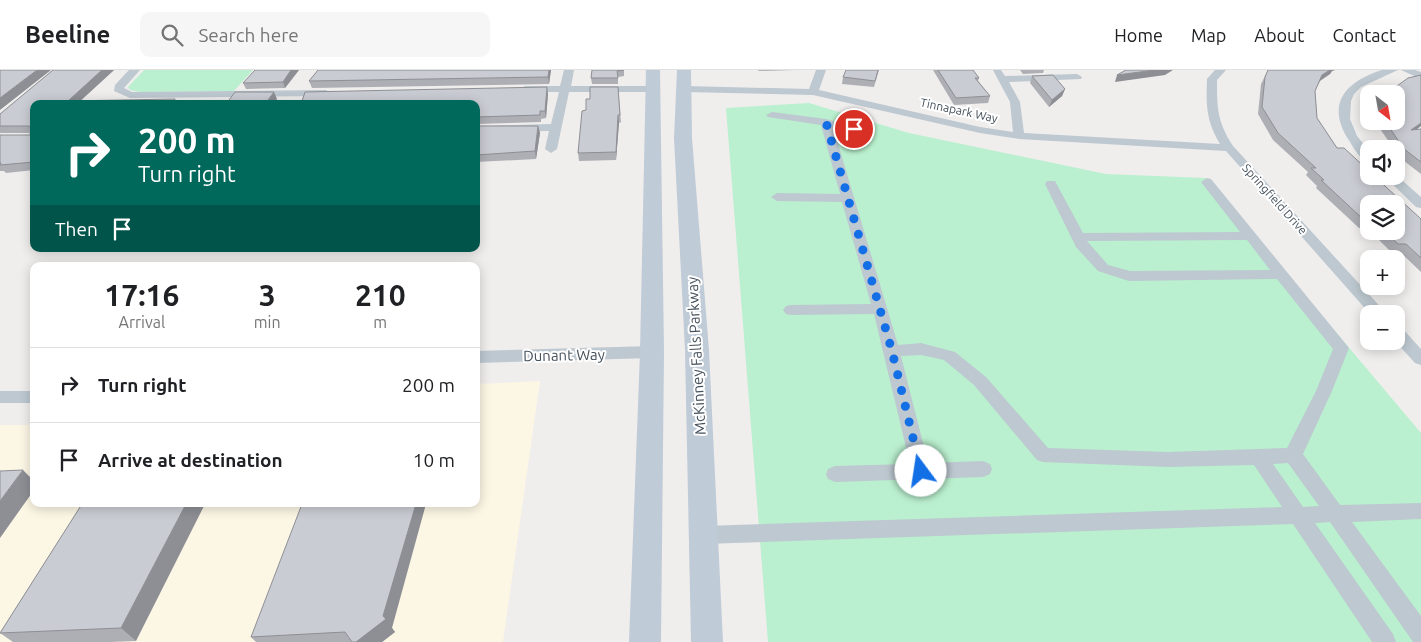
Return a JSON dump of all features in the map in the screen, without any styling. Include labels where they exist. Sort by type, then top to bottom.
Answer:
[{"type":"main road","points":[[645,642],[652,352],[653,70]]},
{"type":"main road","name":"McKinney Falls Parkway","points":[[684,70],[683,138],[697,350],[707,642]]},
{"type":"main road","points":[[652,89],[685,89]]},
{"type":"street","points":[[135,70],[119,86],[119,91],[124,94],[143,96],[340,92]]},
{"type":"street","points":[[551,148],[569,70]]},
{"type":"street","points":[[813,92],[821,70]]},
{"type":"street","name":"Springfield Drive","points":[[1221,70],[1212,79],[1211,109],[1220,133],[1229,148],[1371,305]]},
{"type":"street","points":[[1360,146],[1349,132],[1343,112],[1349,92],[1363,82],[1394,70]]},
{"type":"street","points":[[1406,70],[1421,76]]},
{"type":"street","points":[[999,74],[1077,77]]},
{"type":"street","points":[[999,74],[1015,102],[1019,136]]},
{"type":"street","points":[[296,100],[308,83]]},
{"type":"street","points":[[516,90],[652,89]]},
{"type":"street","name":"Tinnapark Way","points":[[685,89],[813,92],[980,130],[1019,136],[1229,148]]},
{"type":"street","points":[[216,100],[220,95]]},
{"type":"street","points":[[772,115],[826,122],[868,133]]},
{"type":"street","points":[[826,122],[892,351],[921,471]]},
{"type":"street","points":[[480,129],[556,127]]},
{"type":"street","points":[[1207,182],[1341,348],[1324,391],[1294,454]]},
{"type":"street","points":[[1050,184],[1083,247],[1103,268],[1129,276],[1282,274]]},
{"type":"street","points":[[1400,185],[1421,204]]},
{"type":"street","points":[[777,197],[848,198]]},
{"type":"street","points":[[1079,237],[1252,236]]},
{"type":"street","points":[[791,310],[880,309]]},
{"type":"street","points":[[1405,342],[1421,360]]},
{"type":"street","points":[[892,351],[921,349],[949,356],[980,382],[1043,455],[1259,458],[1294,454]]},
{"type":"street","name":"Dunant Way","points":[[480,357],[652,352]]},
{"type":"street","points":[[0,397],[30,397]]},
{"type":"street","points":[[1294,454],[1421,634]]},
{"type":"street","points":[[1259,458],[1385,642]]},
{"type":"street","points":[[835,474],[983,468]]},
{"type":"street","points":[[704,535],[1421,511]]},
{"type":"shaded area","points":[[540,381],[503,642],[0,642],[0,425],[30,425],[30,507],[480,507],[480,384]]},
{"type":"green space","points":[[144,70],[253,70],[234,91],[140,92],[130,90],[128,87]]},
{"type":"green space","points":[[809,103],[909,133],[1106,174],[1206,178],[1421,433],[1421,642],[768,642],[726,108]]},
{"type":"building","points":[[0,70],[37,70],[0,98]]},
{"type":"building","points":[[53,70],[102,70],[69,100],[30,100],[30,127],[0,126],[0,114]]},
{"type":"building","points":[[255,70],[291,70],[283,82],[243,83]]},
{"type":"building","points":[[318,70],[549,70],[548,77],[309,81]]},
{"type":"building","points":[[592,70],[624,70],[617,71],[618,78],[591,78]]},
{"type":"building","points":[[846,70],[878,70],[875,81],[843,77]]},
{"type":"building","points":[[938,70],[973,70],[979,78],[975,78],[990,96],[956,98]]},
{"type":"building","points":[[1126,70],[1155,70],[1117,75]]},
{"type":"building","points":[[1268,70],[1330,70],[1322,75],[1315,91],[1317,118],[1337,148],[1344,148],[1360,163],[1360,185],[1384,185],[1395,195],[1360,195],[1360,216],[1321,180],[1324,180],[1311,168],[1316,168],[1278,133],[1262,107],[1265,77]]},
{"type":"building","points":[[1053,75],[1065,89],[1052,100],[1032,76]]},
{"type":"building","points":[[1421,75],[1421,123],[1411,130],[1421,129],[1421,162],[1405,150],[1405,140],[1398,140],[1391,130],[1405,130],[1405,85],[1398,85],[1408,78]]},
{"type":"building","points":[[547,87],[545,111],[540,111],[540,115],[480,117],[480,100],[302,100],[305,92]]},
{"type":"building","points":[[590,87],[618,87],[620,115],[618,115],[616,152],[578,153],[582,111],[586,110],[586,99],[590,99]]},
{"type":"building","points":[[235,92],[274,92],[268,100],[229,100]]},
{"type":"building","points":[[175,99],[174,100],[122,100]]},
{"type":"building","points":[[480,126],[538,126],[535,151],[480,155]]},
{"type":"building","points":[[0,135],[30,135],[30,162],[0,165]]},
{"type":"building","points":[[1405,204],[1421,219],[1421,258],[1406,244],[1398,244],[1394,240],[1405,240]]},
{"type":"building","points":[[23,470],[0,501],[0,471]]},
{"type":"building","points":[[80,507],[184,507],[121,628],[0,633]]},
{"type":"building","points":[[301,507],[415,507],[383,616],[386,619],[356,642],[352,642],[345,632],[251,637]]},
{"type":"route","points":[[854,129],[826,122],[892,351],[921,471]]}]
